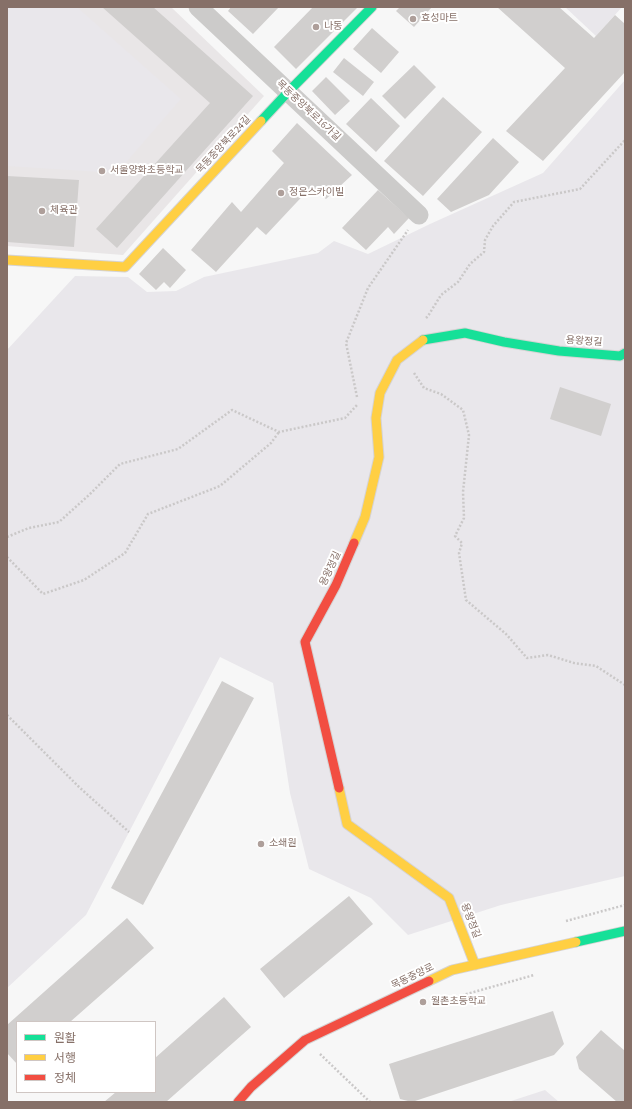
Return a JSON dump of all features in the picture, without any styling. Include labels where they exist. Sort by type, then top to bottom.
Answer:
[{"type":"street","name":"목동중앙북로16가길","points":[[198,7],[419,215]]},
{"type":"street","name":"목동중앙북로24길","points":[[7,260],[125,267],[288,92],[372,7]]},
{"type":"street","name":"용왕정길","points":[[475,965],[449,898],[347,824],[305,642],[336,585],[366,517],[379,457],[376,418],[380,394],[397,360],[423,340],[465,333],[504,342],[560,351],[620,356],[625,353]]},
{"type":"street","name":"목동중앙로","points":[[238,1102],[250,1087],[306,1040],[452,970],[625,931]]},
{"type":"path","points":[[425,319],[441,295],[458,282],[470,264],[484,252],[485,240],[493,226],[514,202],[580,189],[625,140]]},
{"type":"path","points":[[7,537],[29,528],[60,522],[120,464],[178,448],[232,410],[279,432],[344,418],[358,404],[346,343],[368,288],[419,215]]},
{"type":"path","points":[[397,360],[409,364],[424,388],[441,394],[463,410],[469,435],[462,492],[464,518],[455,536],[462,543],[459,553],[466,600],[506,634],[527,658],[548,655],[574,663],[596,666],[625,685]]},
{"type":"path","points":[[7,557],[43,594],[84,580],[125,553],[148,514],[220,486],[271,443],[279,432]]},
{"type":"path","points":[[7,715],[79,788],[129,832]]},
{"type":"path","points":[[429,1006],[536,974]]},
{"type":"path","points":[[306,1040],[370,1102]]},
{"type":"path","points":[[315,1059],[329,1052]]},
{"type":"shaded area","name":"서울양화초등학교","points":[[7,7],[171,7],[264,96],[123,255],[7,246]]},
{"type":"shaded area","points":[[7,7],[77,7],[181,99],[117,173],[7,166]]},
{"type":"shaded area","points":[[565,7],[622,7],[596,36]]},
{"type":"shaded area","points":[[625,80],[625,876],[501,905],[408,935],[371,898],[309,869],[290,793],[273,683],[220,657],[86,915],[7,988],[7,350],[75,276],[128,277],[147,292],[176,291],[204,277],[318,253],[334,241],[368,254],[543,173]]},
{"type":"shaded area","points":[[545,1090],[559,1102],[508,1102]]},
{"type":"building","points":[[102,7],[153,7],[253,96],[117,248],[96,229],[210,103]]},
{"type":"building","points":[[231,7],[279,7],[253,34],[228,11]]},
{"type":"building","name":"나동","points":[[313,7],[358,7],[296,69],[274,47]]},
{"type":"building","name":"효성마트","points":[[400,7],[432,7],[414,27],[396,11]]},
{"type":"building","points":[[497,7],[559,7],[594,38],[615,15],[625,24],[625,72],[543,161],[506,131],[565,68]]},
{"type":"building","points":[[372,28],[399,52],[381,73],[353,49]]},
{"type":"building","points":[[344,58],[374,82],[363,96],[333,72]]},
{"type":"building","points":[[414,65],[436,87],[405,119],[382,96]]},
{"type":"building","points":[[326,77],[350,101],[335,115],[312,91]]},
{"type":"building","points":[[443,97],[482,132],[423,196],[384,161]]},
{"type":"building","points":[[371,98],[400,126],[376,152],[346,124]]},
{"type":"building","name":"정은스카이빌","points":[[297,123],[352,175],[326,199],[311,187],[266,235],[257,227],[216,272],[191,250],[232,202],[241,212],[284,163],[272,151]]},
{"type":"building","points":[[493,138],[519,162],[489,195],[451,212],[437,199]]},
{"type":"building","name":"체육관","points":[[7,176],[79,180],[74,247],[7,242]]},
{"type":"building","points":[[378,190],[409,218],[394,234],[388,227],[366,250],[342,228]]},
{"type":"building","points":[[163,248],[186,270],[170,288],[164,282],[156,290],[139,274]]},
{"type":"building","points":[[560,387],[611,404],[601,436],[550,419]]},
{"type":"building","points":[[222,681],[254,698],[143,905],[111,888]]},
{"type":"building","points":[[349,896],[373,924],[284,998],[260,969]]},
{"type":"building","points":[[127,918],[154,948],[71,1021],[16,1021],[16,1063],[7,1053],[7,1025]]},
{"type":"building","points":[[224,997],[251,1027],[166,1102],[104,1102],[115,1093],[156,1093],[156,1057]]},
{"type":"building","points":[[553,1011],[564,1044],[554,1055],[412,1102],[400,1099],[389,1064]]},
{"type":"building","points":[[601,1030],[625,1051],[625,1102],[617,1102],[579,1069],[576,1057]]},
{"type":"traffic: fast","points":[[261,121],[372,7]]},
{"type":"traffic: fast","points":[[423,340],[465,333],[504,342],[559,351],[620,356],[625,353]]},
{"type":"traffic: fast","points":[[576,942],[625,931]]},
{"type":"traffic: slow","points":[[7,260],[125,267],[261,121]]},
{"type":"traffic: slow","points":[[354,543],[365,517],[379,457],[376,418],[380,393],[397,360],[423,340]]},
{"type":"traffic: slow","points":[[339,788],[347,824],[449,898],[475,965]]},
{"type":"traffic: slow","points":[[429,981],[452,970],[576,942]]},
{"type":"traffic: jam","points":[[339,788],[305,642],[336,585],[354,543]]},
{"type":"traffic: jam","points":[[238,1102],[251,1087],[305,1040],[429,981]]},
{"type":"place","name":"효성마트","points":[[413,19]]},
{"type":"place","name":"나동","points":[[316,27]]},
{"type":"place","name":"서울양화초등학교","points":[[102,171]]},
{"type":"place","name":"정은스카이빌","points":[[281,193]]},
{"type":"place","name":"체육관","points":[[42,211]]},
{"type":"place","name":"소쇄원","points":[[261,844]]},
{"type":"place","name":"월촌초등학교","points":[[423,1002]]}]
